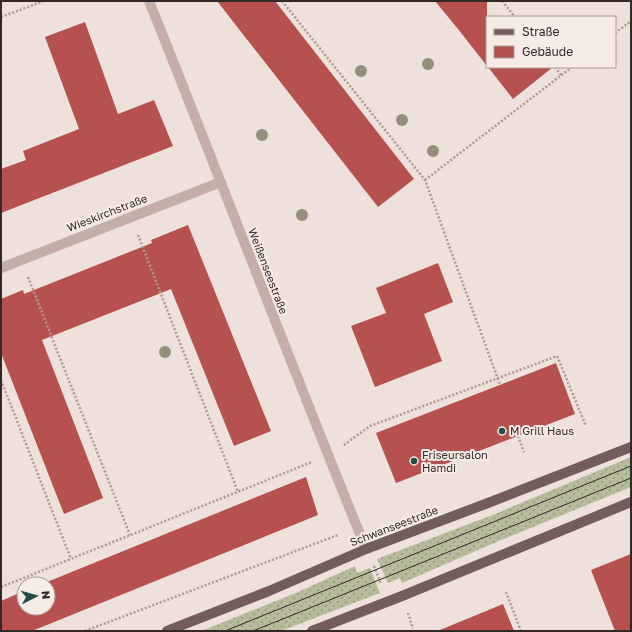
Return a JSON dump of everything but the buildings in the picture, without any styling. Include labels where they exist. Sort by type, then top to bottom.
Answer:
[{"type":"main road","name":"Schwanseestraße","points":[[167,631],[269,591],[366,549],[631,447]]},
{"type":"main road","points":[[312,631],[402,596],[631,502]]},
{"type":"street","name":"Weißenseestraße","points":[[149,1],[366,549]]},
{"type":"street","name":"Wieskirchstraße","points":[[1,268],[221,182]]},
{"type":"path","points":[[1,17],[44,1]]},
{"type":"path","points":[[282,1],[425,180],[500,385]]},
{"type":"path","points":[[502,1],[514,16]]},
{"type":"path","points":[[616,32],[631,21]]},
{"type":"path","points":[[556,68],[561,75]]},
{"type":"path","points":[[425,180],[571,68]]},
{"type":"path","points":[[131,217],[238,492]]},
{"type":"path","points":[[22,260],[130,535]]},
{"type":"path","points":[[1,587],[328,456],[370,426],[557,356],[586,426]]},
{"type":"path","points":[[1,380],[71,559]]},
{"type":"path","points":[[518,436],[524,452]]},
{"type":"path","name":"Schwanseestraße","points":[[85,631],[338,535]]},
{"type":"path","points":[[354,554],[360,569],[373,563],[383,587],[396,582],[413,629]]},
{"type":"path","points":[[506,592],[522,631]]},
{"type":"green space","points":[[631,457],[631,487],[501,540],[402,583],[400,578],[388,583],[377,559],[495,514]]},
{"type":"green space","points":[[355,566],[357,573],[370,568],[380,593],[281,631],[201,631],[296,593]]},
{"type":"tram line","points":[[225,631],[631,466]]},
{"type":"tram line","points":[[253,631],[631,478]]},
{"type":"place","name":"M Grill Haus","points":[[502,431]]},
{"type":"place","name":"Friseursalon Hamdi","points":[[414,461]]}]
